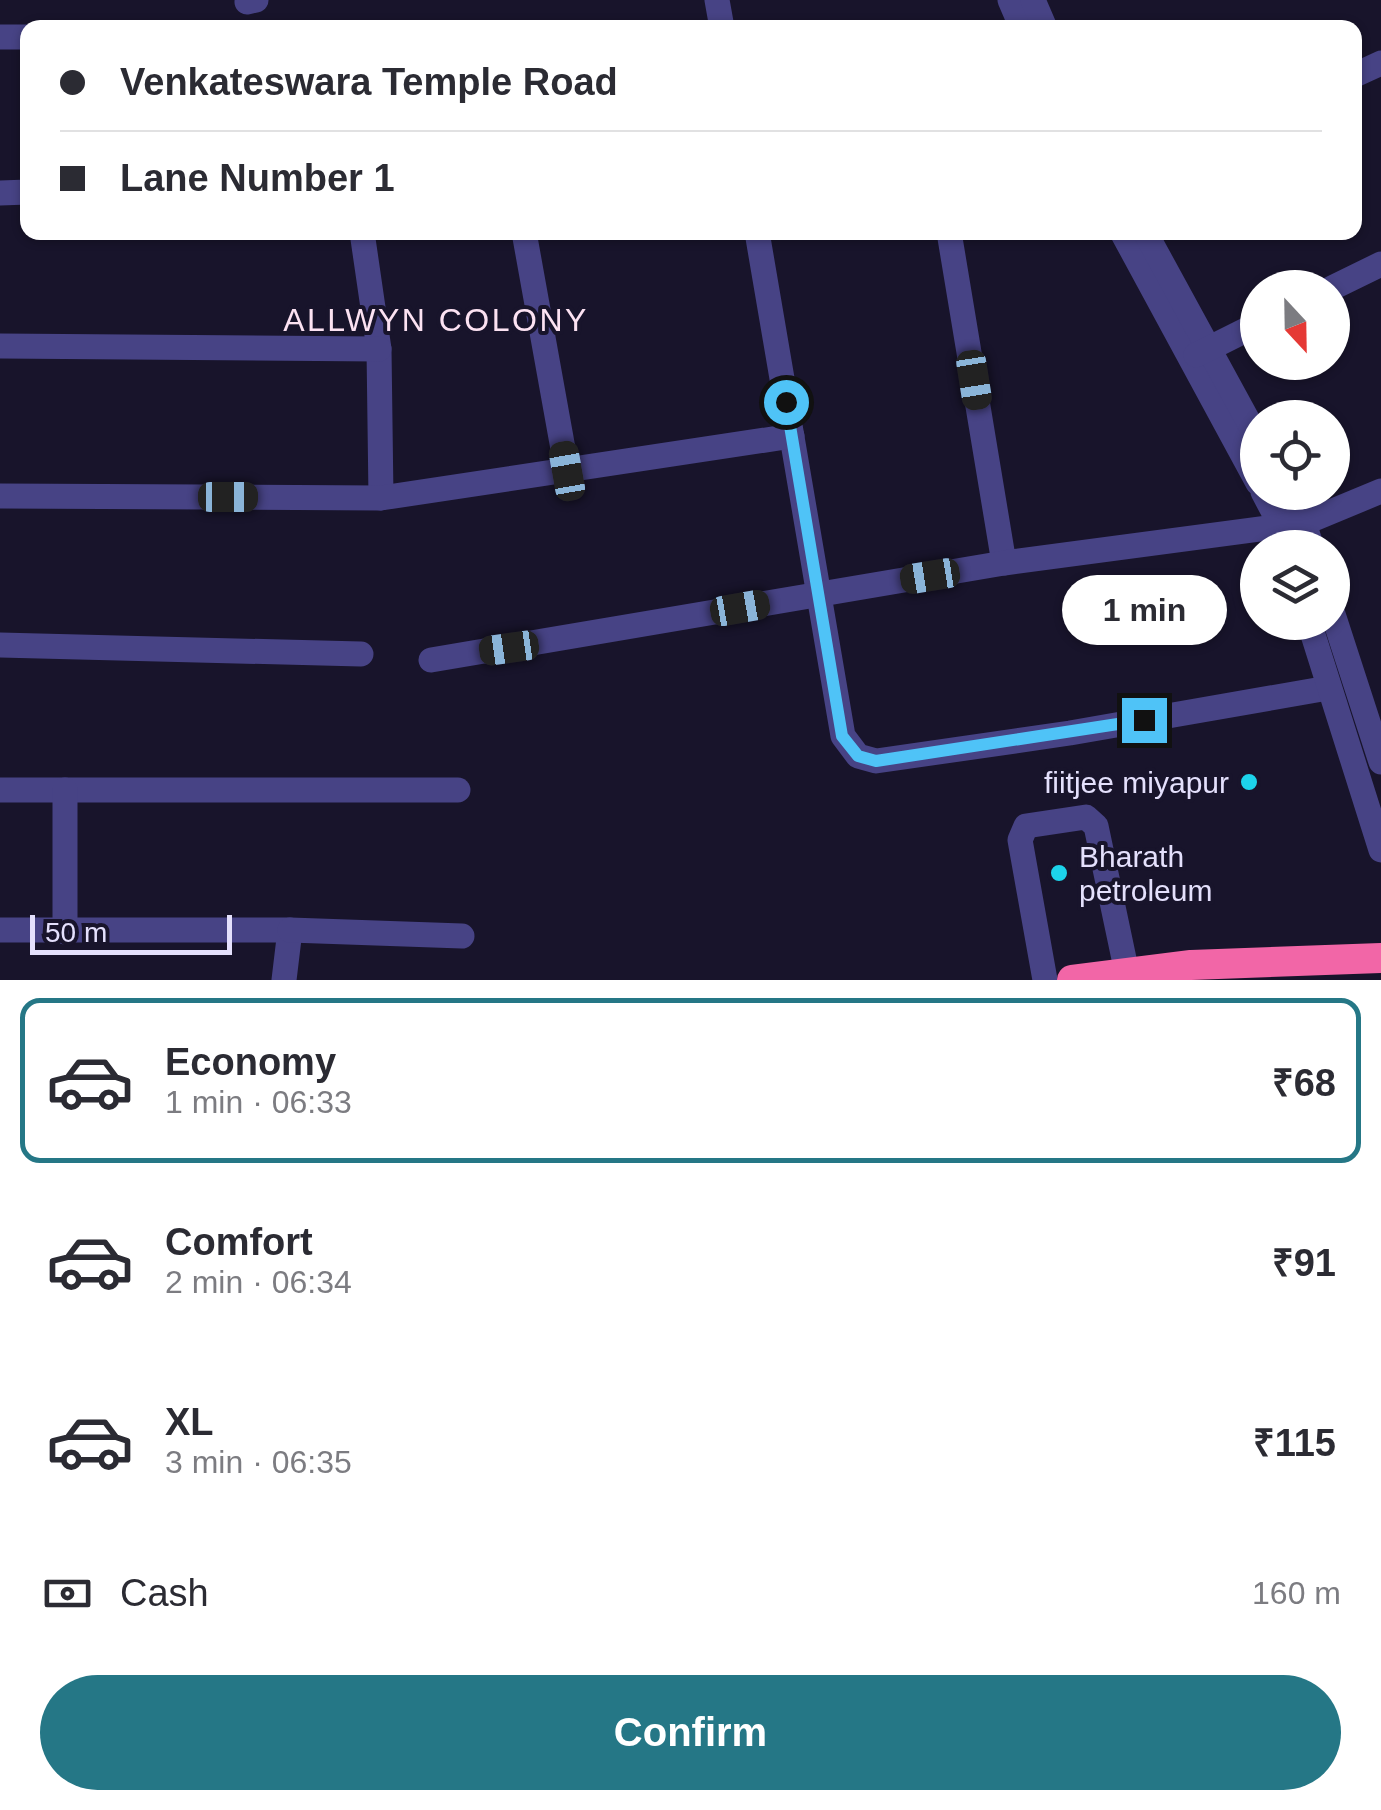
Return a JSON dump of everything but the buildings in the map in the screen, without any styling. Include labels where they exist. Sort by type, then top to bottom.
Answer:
[{"type":"highway","points":[[1072,980],[1252,961],[1381,958]]},
{"type":"street","points":[[363,240],[380,349],[380,498]]},
{"type":"street","points":[[525,240],[567,471]]},
{"type":"street","points":[[758,240],[842,736],[858,756],[876,761],[1328,688]]},
{"type":"street","points":[[949,240],[1004,563]]},
{"type":"street","points":[[1127,240],[1240,411]]},
{"type":"street","points":[[1150,240],[1240,442]]},
{"type":"street","points":[[1350,279],[1381,264]]},
{"type":"street","points":[[1200,352],[1240,333]]},
{"type":"street","points":[[0,346],[380,349]]},
{"type":"street","points":[[0,496],[380,498],[792,436]]},
{"type":"street","points":[[1307,530],[1381,490]]},
{"type":"street","points":[[431,660],[1004,563],[1240,541]]},
{"type":"street","points":[[1314,640],[1381,850]]},
{"type":"street","points":[[1342,640],[1381,762]]},
{"type":"street","points":[[0,645],[360,654]]},
{"type":"street","points":[[0,790],[458,790]]},
{"type":"street","points":[[65,932],[66,790]]},
{"type":"street","points":[[1045,980],[1020,840],[1022,832],[1026,826],[1086,817],[1096,826],[1127,973]]},
{"type":"street","points":[[0,930],[290,930],[462,936]]},
{"type":"street","points":[[284,980],[290,930]]},
{"type":"place","name":"fiitjee miyapur","points":[[1249,782]]},
{"type":"place","name":"Bharath petroleum","points":[[1059,873]]},
{"type":"district","name":"ALLWYN COLONY","points":[[436,320]]},
{"type":"route","points":[[786,402],[842,736],[858,756],[876,761],[1144,720]]}]
